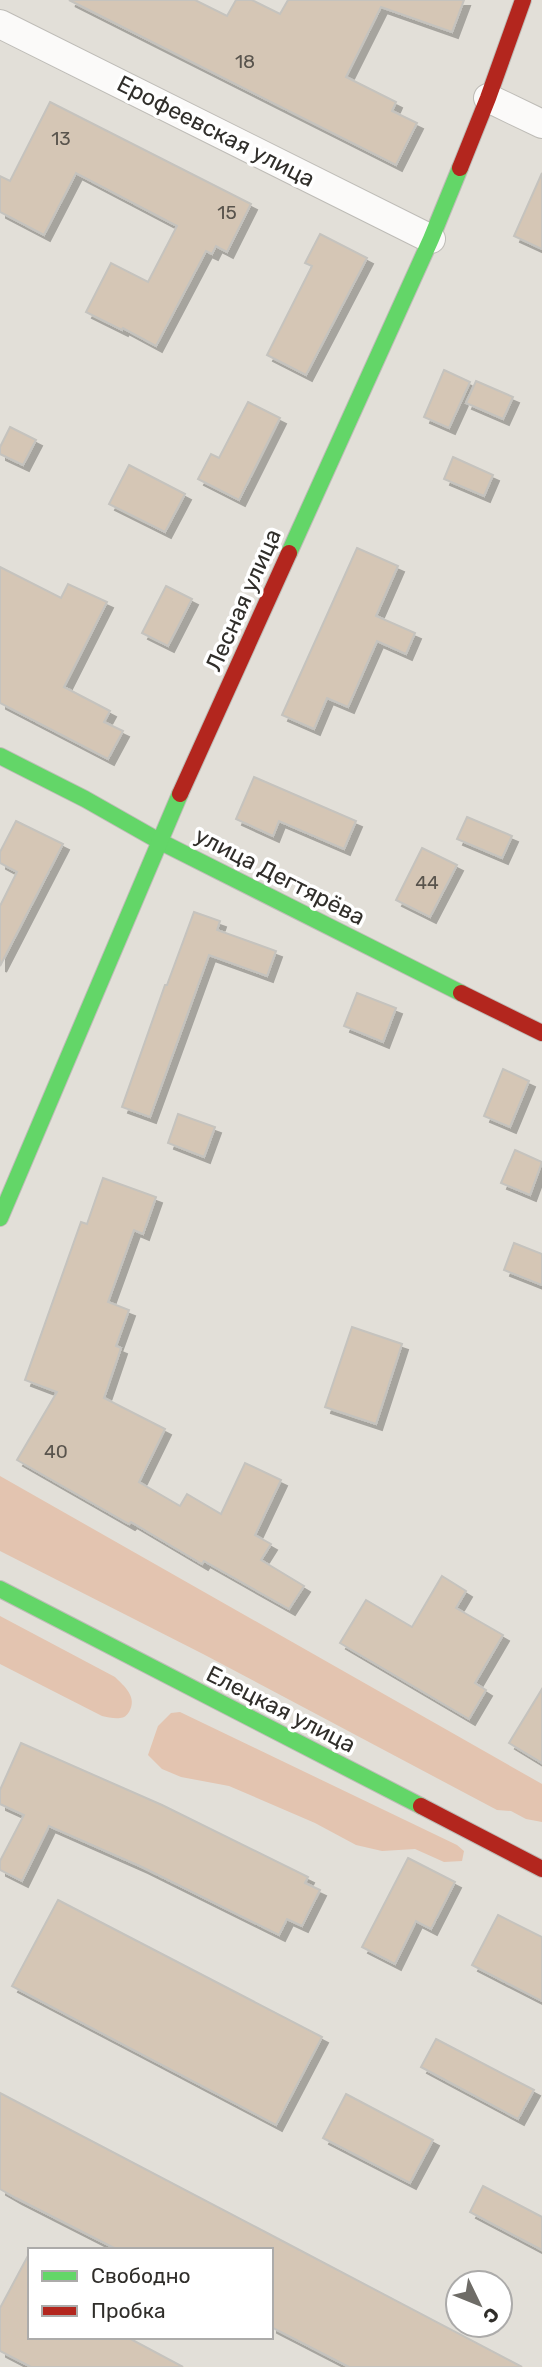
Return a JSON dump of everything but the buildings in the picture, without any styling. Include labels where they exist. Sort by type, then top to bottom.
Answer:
[{"type":"street","name":"Лесная улица","points":[[0,1218],[159,841],[431,239],[488,98],[523,0]]},
{"type":"street","name":"Ерофеевская улица","points":[[0,23],[431,239]]},
{"type":"street","points":[[488,98],[542,124]]},
{"type":"street","name":"улица Дегтярёва","points":[[0,756],[85,799],[159,841],[542,1032]]},
{"type":"street","name":"Елецкая улица","points":[[0,1589],[542,1869]]},
{"type":"shaded area","points":[[0,1476],[542,1784],[542,1822],[526,1819],[511,1811],[497,1810],[203,1654],[0,1551]]},
{"type":"shaded area","points":[[0,1616],[115,1677],[131,1697],[128,1713],[121,1718],[102,1716],[0,1664]]},
{"type":"shaded area","points":[[180,1712],[457,1845],[464,1851],[462,1861],[444,1862],[415,1849],[382,1851],[356,1845],[315,1823],[229,1786],[181,1777],[162,1769],[148,1755],[158,1726],[171,1713]]},
{"type":"traffic: fast","points":[[289,553],[431,239],[460,168]]},
{"type":"traffic: fast","points":[[0,756],[85,799],[159,841],[461,993]]},
{"type":"traffic: fast","points":[[0,1218],[180,794]]},
{"type":"traffic: fast","points":[[0,1589],[421,1806]]},
{"type":"traffic: jam","points":[[460,168],[523,0]]},
{"type":"traffic: jam","points":[[180,794],[289,553]]},
{"type":"traffic: jam","points":[[461,993],[542,1033]]},
{"type":"traffic: jam","points":[[421,1806],[542,1869]]}]
